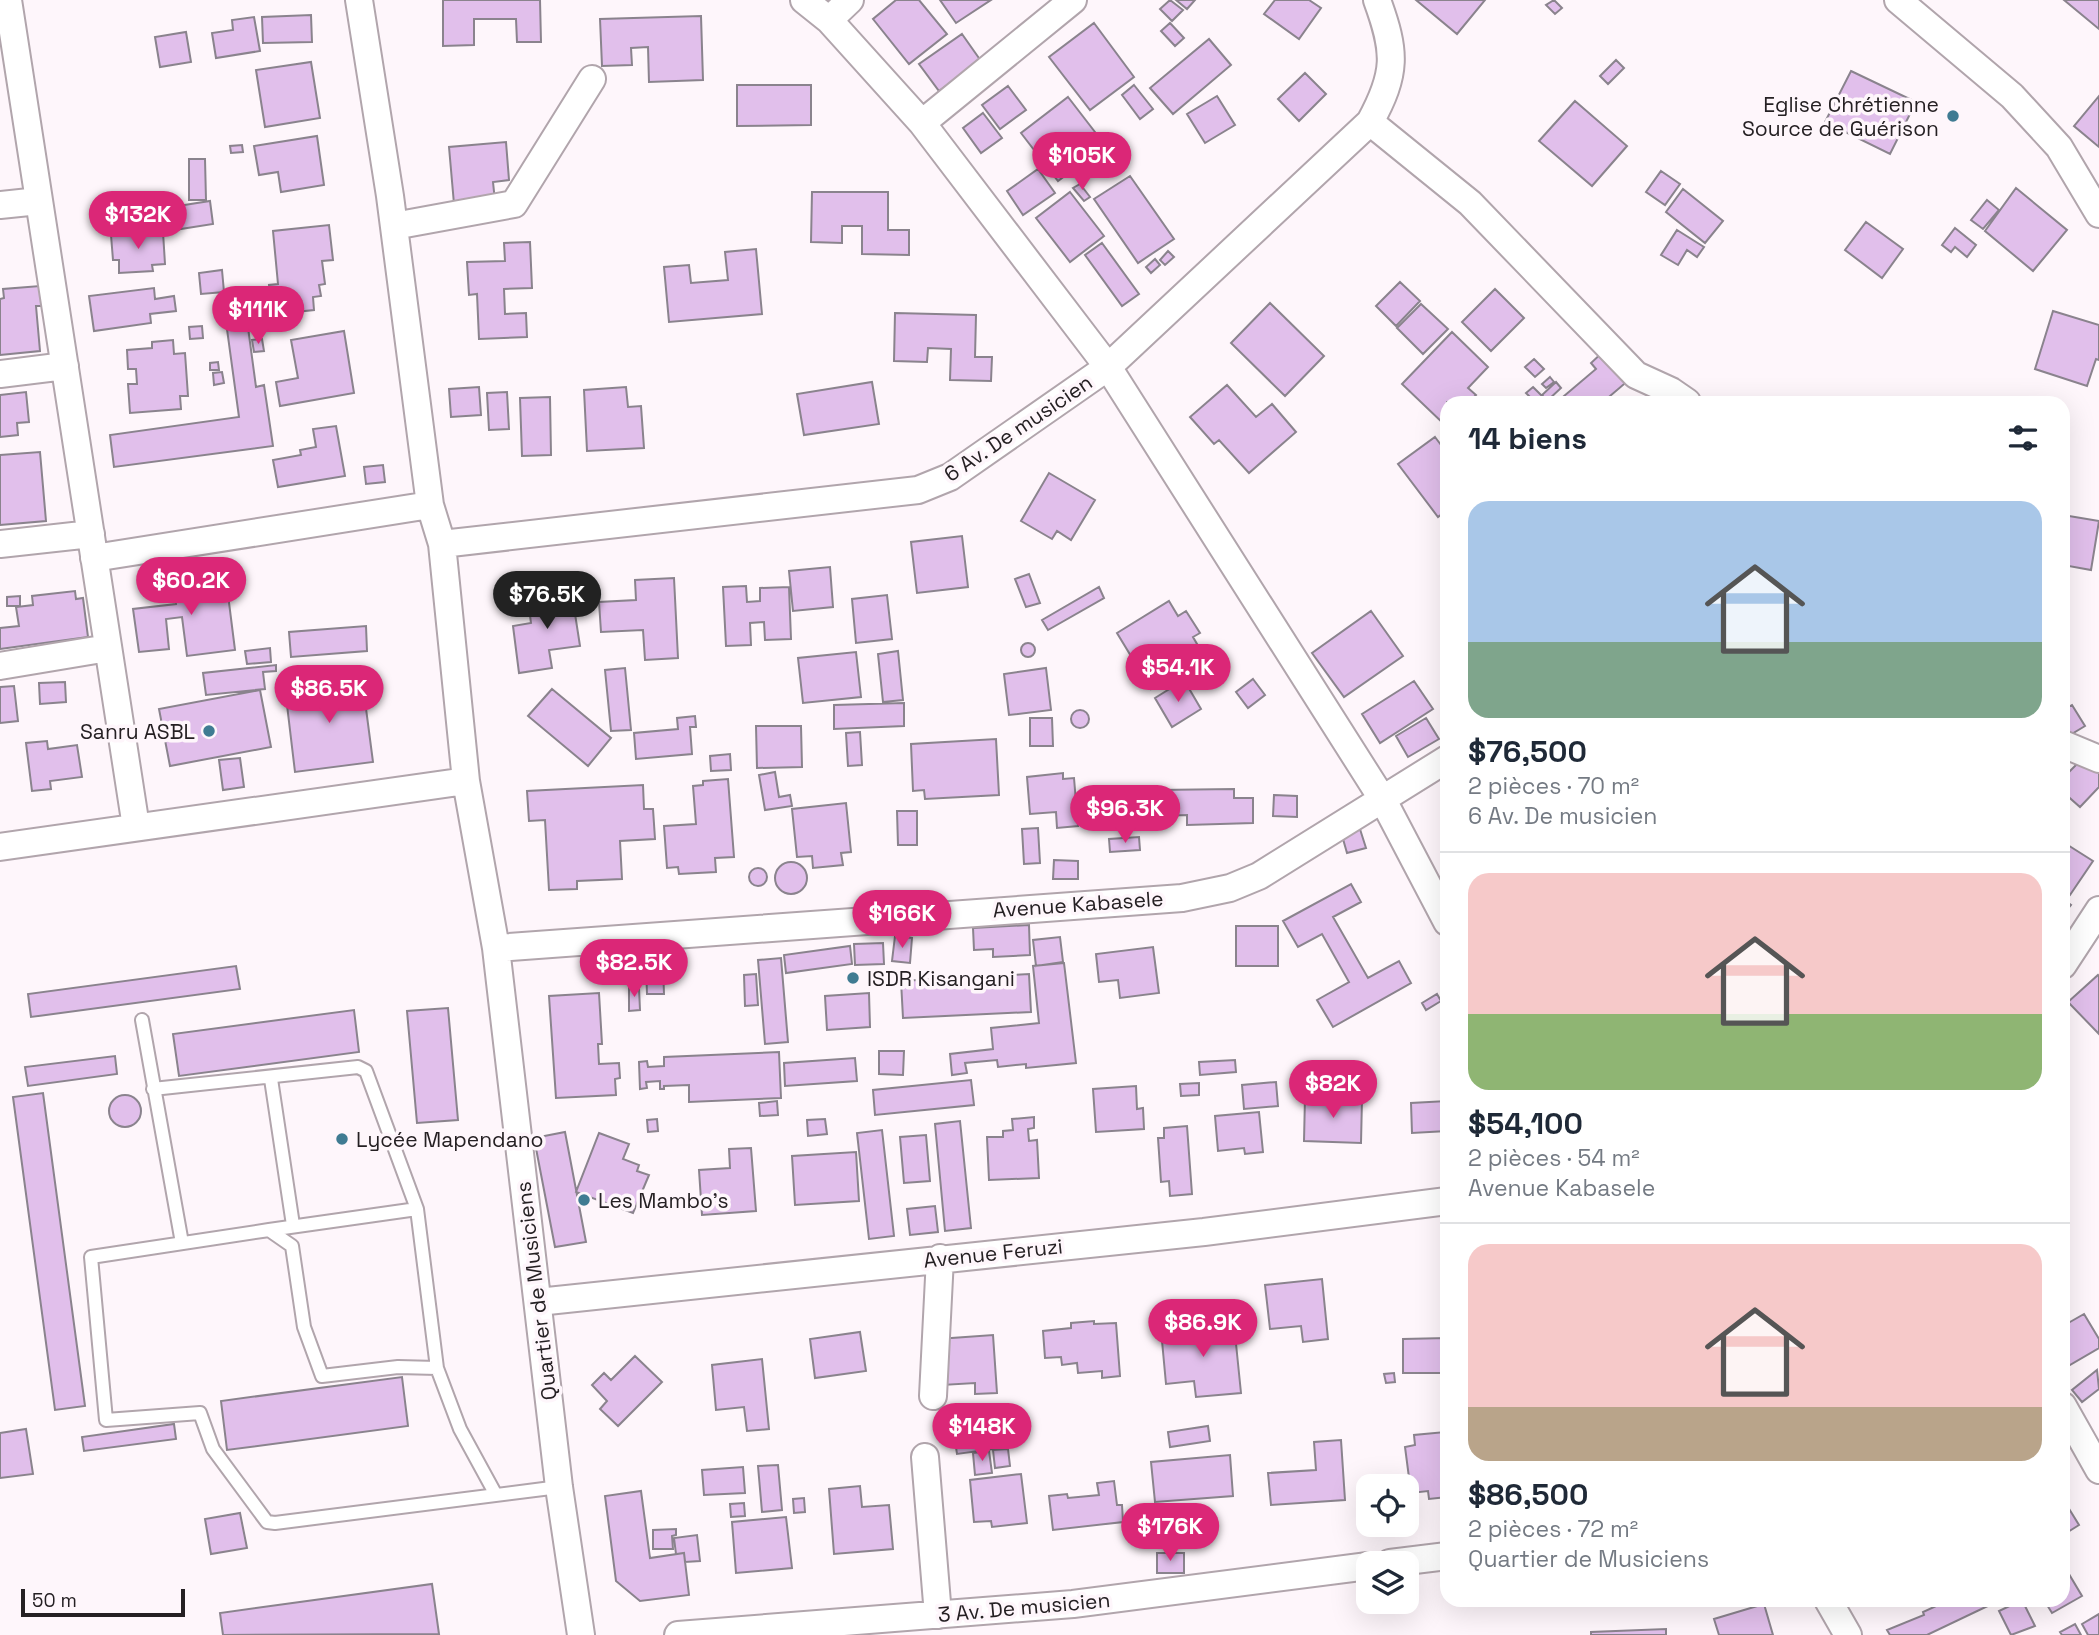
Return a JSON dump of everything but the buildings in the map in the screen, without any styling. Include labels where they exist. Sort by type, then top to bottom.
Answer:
[{"type":"street","points":[[8,0],[136,827]]},
{"type":"street","name":"Quartier de Musiciens","points":[[359,0],[394,226],[430,505],[442,544],[466,781],[496,948],[559,1487],[581,1635]]},
{"type":"street","points":[[804,0],[829,20],[922,123],[1108,367],[1384,800],[1440,908]]},
{"type":"street","points":[[829,20],[850,0]]},
{"type":"street","points":[[922,123],[1073,0]]},
{"type":"street","name":"6 Av. De musicien","points":[[442,544],[918,490],[950,478],[1108,367],[1370,122],[1387,91],[1391,70],[1390,47],[1377,0]]},
{"type":"street","points":[[1898,0],[2012,96],[2059,148],[2099,214]]},
{"type":"street","points":[[394,226],[514,204],[592,79]]},
{"type":"street","points":[[1370,122],[1469,203],[1636,375],[1678,396]]},
{"type":"street","points":[[0,205],[39,201]]},
{"type":"street","points":[[0,374],[65,366]]},
{"type":"street","points":[[0,544],[92,546],[430,505]]},
{"type":"street","points":[[0,666],[108,648]]},
{"type":"street","points":[[2070,747],[2099,759]]},
{"type":"street","name":"Avenue Kabasele","points":[[496,948],[1182,898],[1230,888],[1259,876],[1440,764]]},
{"type":"street","points":[[0,847],[466,781]]},
{"type":"street","points":[[2070,954],[2099,910]]},
{"type":"street","name":"Avenue Feruzi","points":[[538,1302],[1204,1232],[1440,1202]]},
{"type":"street","points":[[933,1396],[940,1258]]},
{"type":"street","points":[[2070,1418],[2099,1470]]},
{"type":"street","points":[[925,1457],[938,1615]]},
{"type":"street","points":[[1419,1560],[1440,1557]]},
{"type":"street","name":"3 Av. De musicien","points":[[678,1635],[1073,1604],[1356,1568]]},
{"type":"street","points":[[1832,1607],[1848,1635]]},
{"type":"lane","points":[[142,1020],[183,1243]]},
{"type":"lane","points":[[153,1089],[271,1079],[358,1067],[366,1071],[417,1209],[437,1368],[460,1429],[496,1495]]},
{"type":"lane","points":[[271,1079],[293,1225]]},
{"type":"lane","points":[[417,1209],[293,1225],[90,1257],[106,1420],[200,1413],[213,1449],[262,1518],[275,1523],[559,1487]]},
{"type":"lane","points":[[269,1230],[292,1246],[304,1327],[322,1376],[398,1367],[437,1368]]},
{"type":"place","name":"Eglise Chrétienne Source de Guérison","points":[[1953,116]]},
{"type":"place","name":"Sanru ASBL","points":[[209,731]]},
{"type":"place","name":"ISDR Kisangani","points":[[853,978]]},
{"type":"place","name":"Lycée Mapendano","points":[[342,1139]]},
{"type":"place","name":"Les Mambo's","points":[[584,1200]]}]
